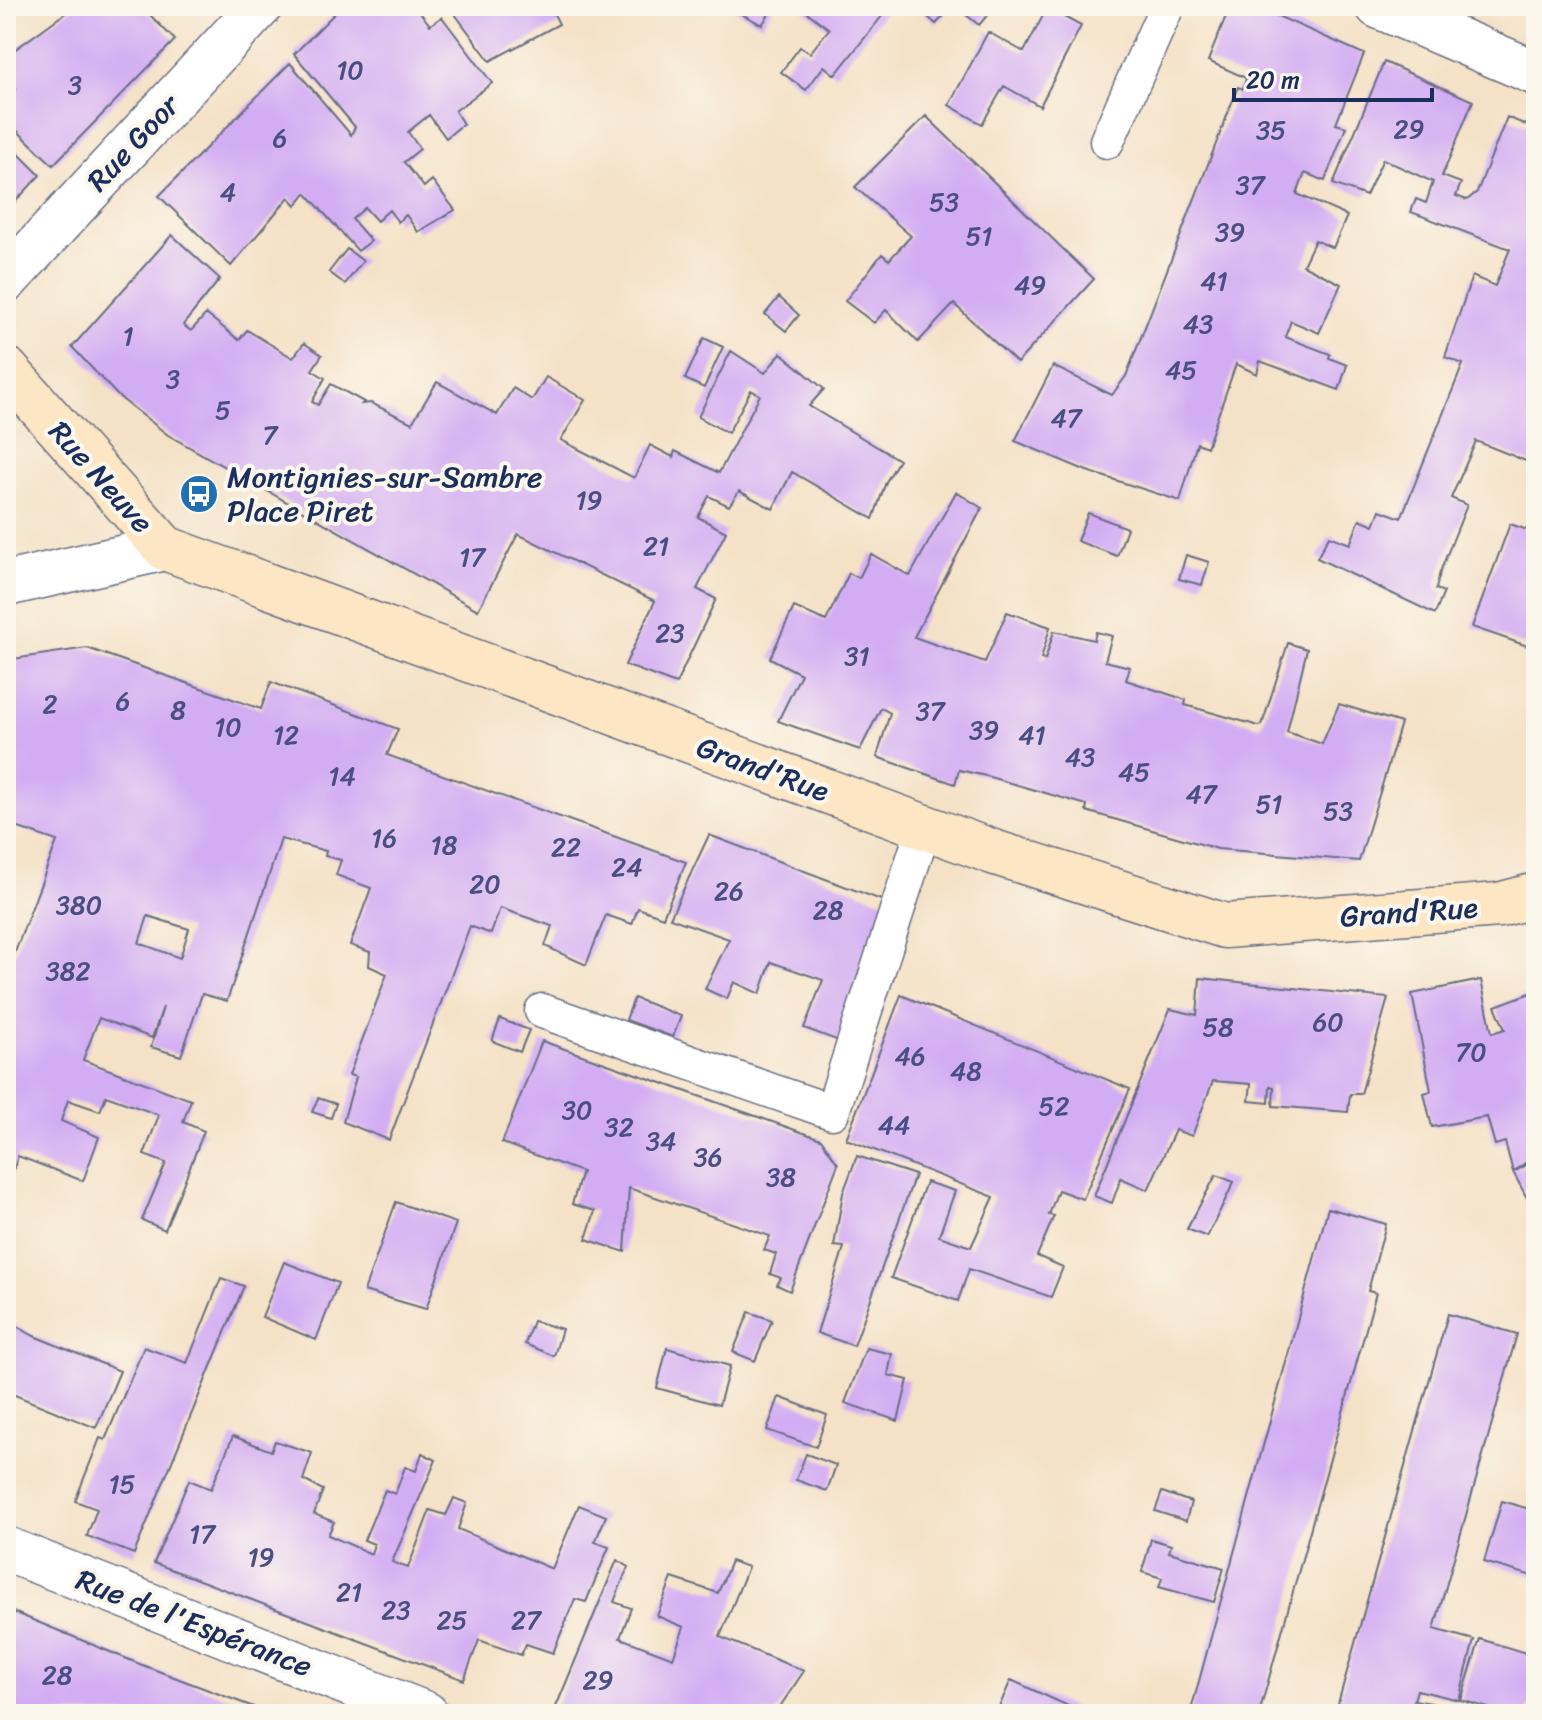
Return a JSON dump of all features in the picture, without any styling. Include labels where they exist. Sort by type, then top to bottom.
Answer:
[{"type":"street","name":"Rue Goor","points":[[6,280],[260,6]]},
{"type":"street","points":[[1378,6],[1536,73]]},
{"type":"street","name":"Rue Neuve","points":[[7,376],[165,548]]},
{"type":"street","points":[[6,584],[165,548]]},
{"type":"street","name":"Grand'Rue","points":[[165,548],[924,827],[1225,926],[1499,905],[1536,895]]},
{"type":"street","name":"Rue de l'Espérance","points":[[6,1549],[426,1714]]},
{"type":"lane","points":[[1107,141],[1167,6]]},
{"type":"lane","points":[[542,1011],[832,1112],[924,827]]},
{"type":"building","points":[[75,6],[141,6],[175,40],[53,165],[6,120],[6,100],[16,88],[6,75],[6,56]]},
{"type":"building","points":[[342,6],[415,6],[430,25],[442,17],[492,83],[455,111],[463,124],[446,138],[429,115],[408,132],[420,149],[404,162],[424,187],[432,180],[455,210],[418,232],[406,215],[398,222],[389,210],[377,221],[365,208],[352,219],[371,241],[358,251],[306,193],[296,205],[289,197],[231,266],[159,196],[290,63],[351,135],[355,127],[294,54]]},
{"type":"building","points":[[449,6],[550,6],[559,24],[490,61]]},
{"type":"building","points":[[727,6],[774,6],[762,25]]},
{"type":"building","points":[[805,6],[890,6],[835,75],[824,66],[806,90],[781,72],[800,47],[810,53],[829,29],[803,9]]},
{"type":"building","points":[[922,6],[953,6],[936,24],[921,11]]},
{"type":"building","points":[[955,6],[995,6],[979,25]]},
{"type":"building","points":[[1230,6],[1255,6],[1364,54],[1336,124],[1346,127],[1325,181],[1305,173],[1297,194],[1347,216],[1333,248],[1315,240],[1303,265],[1341,284],[1319,333],[1291,321],[1285,337],[1330,354],[1329,358],[1347,365],[1339,390],[1260,361],[1257,374],[1236,364],[1207,447],[1197,443],[1180,501],[1087,471],[1015,441],[1053,366],[1112,395],[1126,376],[1238,87],[1243,89],[1246,78],[1208,61]]},
{"type":"building","points":[[1515,6],[1536,6],[1536,16],[1525,11]]},
{"type":"building","points":[[1047,8],[1081,26],[1040,106],[1004,86],[982,124],[949,105],[988,32],[1024,52]]},
{"type":"building","points":[[1384,62],[1473,101],[1442,176],[1461,183],[1456,196],[1467,200],[1477,192],[1507,117],[1536,129],[1536,465],[1476,441],[1451,498],[1467,505],[1440,572],[1436,589],[1444,592],[1435,614],[1317,558],[1329,536],[1350,544],[1360,519],[1374,525],[1380,510],[1401,518],[1463,364],[1445,357],[1472,276],[1495,286],[1510,249],[1411,212],[1416,199],[1426,203],[1433,182],[1383,159],[1366,196],[1333,184]]},
{"type":"building","points":[[926,116],[1094,279],[1017,363],[954,304],[918,342],[886,310],[874,323],[845,301],[882,254],[889,260],[911,236],[855,187]]},
{"type":"building","points":[[6,141],[40,175],[6,212]]},
{"type":"building","points":[[172,235],[220,279],[183,325],[191,331],[206,314],[239,340],[247,330],[293,358],[304,343],[322,355],[312,370],[325,378],[312,402],[318,405],[331,384],[364,402],[362,404],[371,403],[412,423],[437,382],[497,415],[513,388],[532,400],[546,377],[585,400],[561,440],[634,478],[650,445],[673,457],[675,451],[719,473],[760,395],[751,390],[728,433],[698,417],[731,351],[765,373],[781,353],[824,389],[809,406],[899,460],[886,482],[873,519],[792,472],[773,509],[739,491],[729,506],[709,496],[698,517],[726,532],[697,589],[716,599],[676,684],[625,665],[655,601],[518,534],[478,610],[168,435],[118,396],[72,347]]},
{"type":"building","points":[[347,249],[363,261],[345,284],[329,272]]},
{"type":"building","points":[[779,297],[799,315],[786,331],[765,314]]},
{"type":"building","points":[[704,338],[723,347],[704,388],[685,379]]},
{"type":"building","points":[[956,492],[982,508],[914,637],[985,662],[1007,612],[1050,627],[1041,659],[1045,660],[1054,631],[1094,640],[1096,632],[1112,636],[1105,661],[1130,667],[1126,680],[1186,700],[1185,705],[1259,726],[1262,725],[1288,643],[1307,649],[1287,732],[1322,744],[1339,704],[1401,723],[1359,861],[1218,849],[1086,811],[1087,805],[986,776],[959,770],[955,784],[877,757],[890,713],[881,708],[860,750],[778,721],[801,674],[770,658],[794,607],[826,621],[849,573],[859,578],[871,554],[910,576]]},
{"type":"building","points":[[1088,513],[1127,528],[1117,556],[1077,541]]},
{"type":"building","points":[[1510,524],[1536,533],[1536,649],[1472,627]]},
{"type":"building","points":[[1186,555],[1209,562],[1202,585],[1179,579]]},
{"type":"building","points":[[87,648],[261,709],[271,682],[398,729],[387,755],[686,862],[663,917],[638,908],[632,924],[606,915],[586,965],[545,946],[552,926],[500,908],[491,934],[470,926],[389,1140],[343,1122],[356,1077],[349,1075],[387,974],[369,966],[370,952],[350,945],[371,888],[336,875],[341,860],[325,856],[326,851],[281,839],[227,1001],[202,994],[181,1056],[151,1047],[163,1007],[152,1038],[99,1018],[83,1060],[191,1100],[183,1122],[204,1131],[165,1230],[142,1220],[166,1163],[144,1155],[159,1115],[106,1096],[100,1111],[68,1100],[61,1121],[99,1137],[83,1181],[18,1156],[13,1171],[6,1168],[6,976],[57,841],[7,824],[6,660]],"holes":[[[148,916],[189,929],[180,958],[139,943]]]},
{"type":"building","points":[[709,835],[892,904],[839,1041],[804,1028],[823,980],[771,962],[760,994],[734,982],[727,999],[705,989],[729,939],[670,918]]},
{"type":"building","points":[[1200,978],[1388,998],[1361,1094],[1350,1094],[1348,1112],[1273,1106],[1274,1087],[1270,1086],[1269,1103],[1249,1101],[1251,1084],[1213,1081],[1192,1136],[1175,1130],[1148,1190],[1121,1178],[1112,1203],[1094,1196],[1170,1009],[1197,1015]]},
{"type":"building","points":[[1481,980],[1492,1033],[1505,1029],[1495,1006],[1536,991],[1536,1155],[1513,1172],[1505,1142],[1495,1145],[1487,1117],[1432,1127],[1424,1093],[1431,1091],[1412,994]]},
{"type":"building","points":[[901,995],[1130,1089],[1083,1199],[1058,1190],[1049,1215],[1054,1216],[1037,1256],[1063,1267],[1051,1297],[969,1269],[958,1301],[891,1278],[926,1182],[955,1191],[939,1236],[971,1247],[994,1197],[846,1139]]},
{"type":"building","points":[[634,998],[681,1016],[673,1037],[626,1020]]},
{"type":"building","points":[[500,1019],[529,1030],[520,1052],[492,1041]]},
{"type":"building","points":[[542,1041],[821,1139],[838,1164],[790,1291],[777,1285],[781,1278],[770,1274],[776,1254],[764,1250],[770,1236],[629,1188],[625,1252],[586,1239],[595,1211],[572,1204],[582,1172],[502,1143]]},
{"type":"building","points":[[318,1098],[336,1104],[331,1118],[312,1112]]},
{"type":"building","points":[[857,1156],[915,1175],[854,1346],[817,1333],[844,1247],[834,1246],[843,1193]]},
{"type":"building","points":[[1536,1160],[1536,1215],[1513,1172]]},
{"type":"building","points":[[1216,1175],[1234,1182],[1207,1237],[1187,1229]]},
{"type":"building","points":[[396,1202],[456,1223],[426,1309],[364,1291]]},
{"type":"building","points":[[1328,1208],[1386,1224],[1368,1291],[1376,1293],[1259,1714],[1190,1714]]},
{"type":"building","points":[[284,1262],[338,1283],[316,1340],[262,1317]]},
{"type":"building","points":[[221,1278],[244,1286],[134,1554],[87,1536],[97,1509],[75,1501],[100,1438],[105,1440],[144,1347],[187,1363]]},
{"type":"building","points":[[749,1312],[772,1320],[755,1361],[733,1352]]},
{"type":"building","points":[[1448,1314],[1517,1334],[1434,1629],[1474,1640],[1459,1700],[1417,1690],[1414,1700],[1432,1703],[1429,1714],[1335,1714]]},
{"type":"building","points":[[6,1320],[34,1336],[120,1371],[96,1428],[10,1393],[6,1404]]},
{"type":"building","points":[[533,1321],[562,1329],[554,1356],[525,1344]]},
{"type":"building","points":[[667,1348],[730,1366],[719,1405],[657,1388]]},
{"type":"building","points":[[866,1348],[892,1354],[888,1375],[908,1380],[898,1421],[845,1403]]},
{"type":"building","points":[[779,1397],[827,1415],[816,1447],[767,1430]]},
{"type":"building","points":[[233,1436],[271,1451],[275,1441],[312,1453],[303,1480],[323,1490],[314,1514],[334,1522],[328,1535],[371,1554],[374,1544],[364,1540],[385,1490],[395,1494],[405,1467],[416,1471],[422,1453],[436,1460],[392,1562],[408,1568],[430,1510],[446,1515],[454,1498],[467,1503],[458,1529],[552,1569],[579,1505],[606,1516],[595,1542],[609,1547],[586,1602],[575,1599],[553,1653],[526,1644],[521,1655],[479,1640],[464,1680],[154,1563],[189,1480],[211,1489]]},
{"type":"building","points":[[806,1454],[836,1465],[827,1491],[796,1480]]},
{"type":"building","points":[[1162,1492],[1191,1502],[1186,1521],[1155,1511]]},
{"type":"building","points":[[1502,1501],[1536,1511],[1536,1577],[1484,1562]]},
{"type":"building","points":[[1151,1539],[1171,1545],[1169,1552],[1224,1568],[1214,1602],[1159,1587],[1162,1578],[1142,1572]]},
{"type":"building","points":[[617,1560],[628,1567],[614,1602],[631,1608],[620,1638],[673,1658],[684,1627],[657,1616],[672,1578],[718,1593],[731,1561],[748,1567],[720,1637],[804,1671],[775,1714],[553,1714]]},
{"type":"building","points":[[6,1609],[137,1663],[272,1714],[6,1714]]},
{"type":"building","points":[[1480,1639],[1536,1656],[1536,1688],[1526,1714],[1509,1714],[1461,1700]]},
{"type":"building","points":[[1011,1680],[1086,1714],[996,1714]]},
{"type":"place","name":"Montignies-sur-Sambre Place Piret","points":[[199,494]]}]
